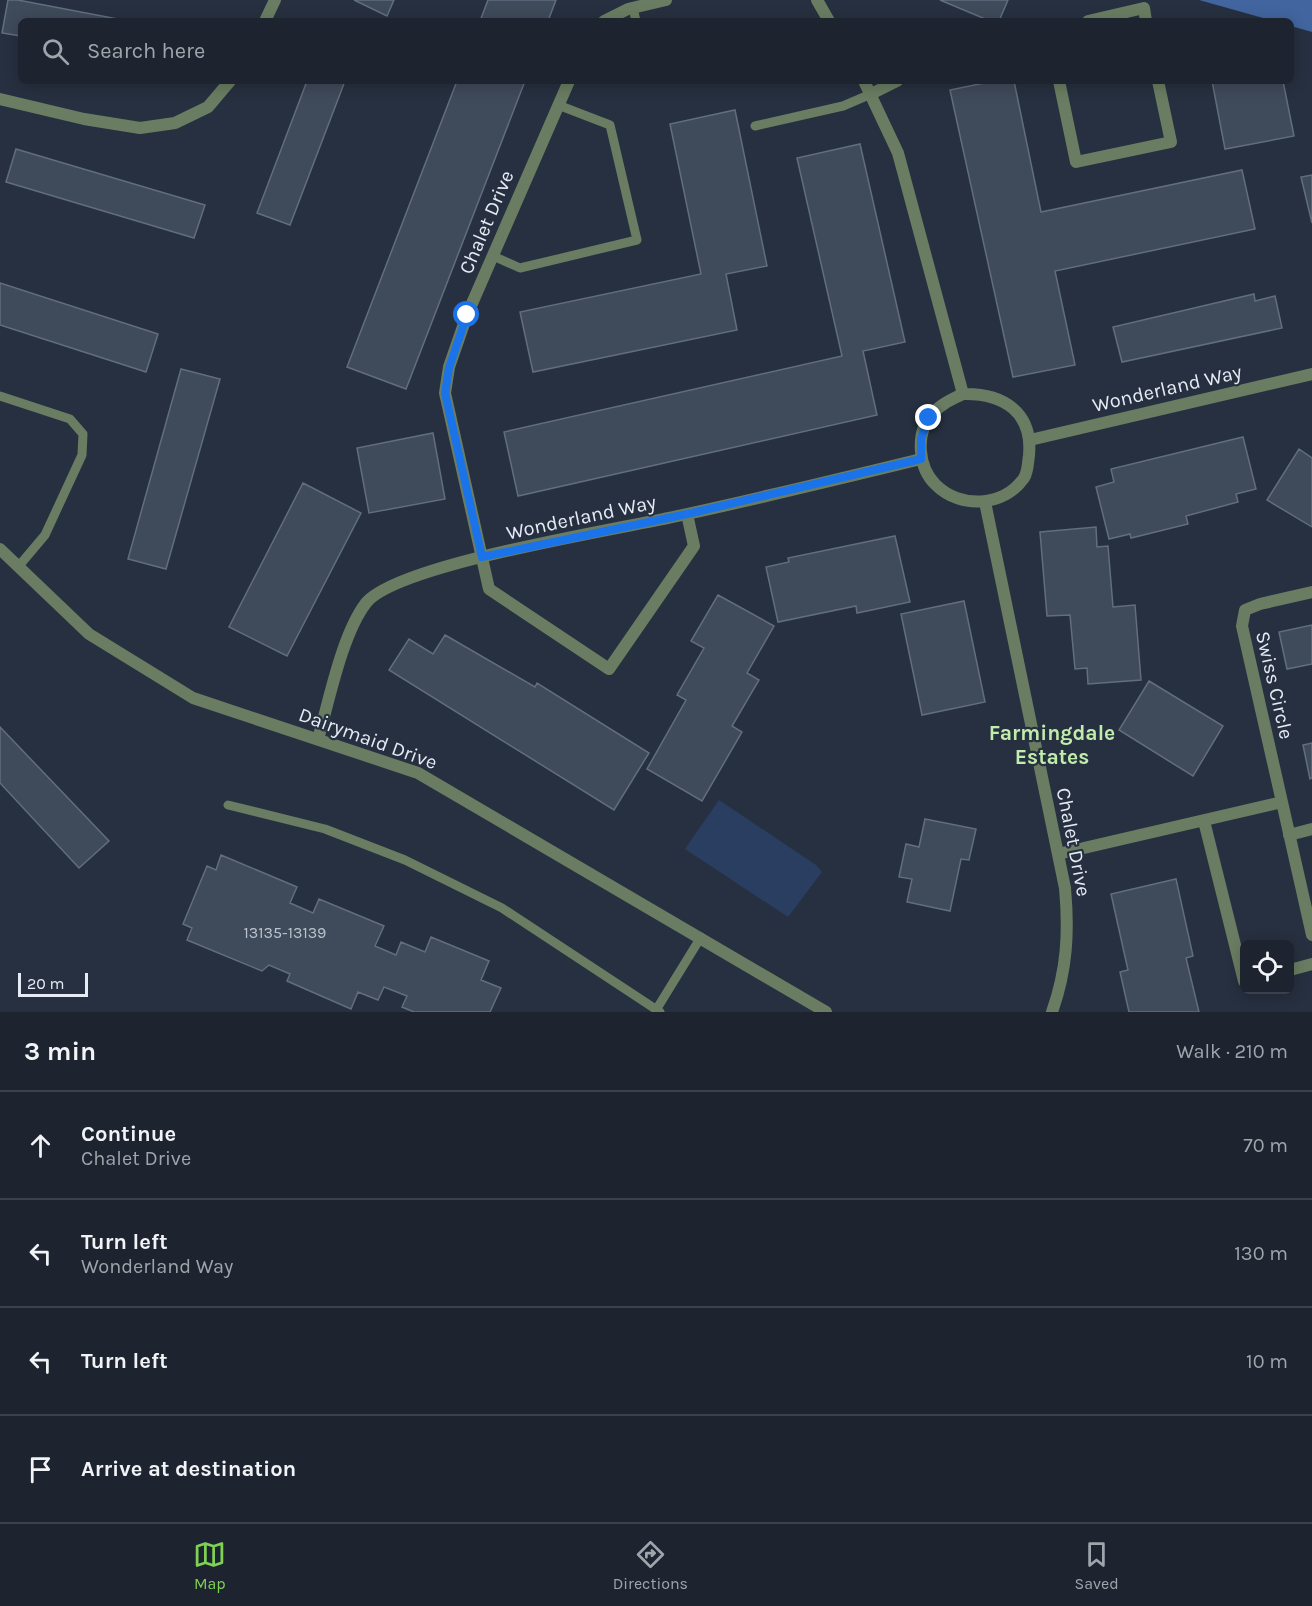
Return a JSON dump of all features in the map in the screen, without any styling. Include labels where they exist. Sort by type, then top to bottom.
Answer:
[{"type":"street","points":[[266,18],[275,0]]},
{"type":"street","points":[[611,18],[633,8],[666,0]]},
{"type":"street","points":[[817,0],[827,18]]},
{"type":"street","points":[[1101,18],[1144,8],[1146,18]]},
{"type":"street","points":[[0,99],[84,119],[140,128],[175,123],[208,107],[227,84]]},
{"type":"street","name":"Chalet Drive","points":[[482,557],[445,393],[453,353],[567,84]]},
{"type":"street","points":[[866,84],[898,153],[963,394]]},
{"type":"street","points":[[871,94],[891,84]]},
{"type":"street","points":[[1060,84],[1076,162],[1171,142],[1159,84]]},
{"type":"street","name":"Wonderland Way","points":[[1030,440],[1312,374]]},
{"type":"street","points":[[963,394],[984,394],[1007,403],[1023,420],[1030,440],[1024,479],[1008,493],[985,502],[961,501],[944,493],[931,481],[921,459],[921,438],[931,415],[941,405],[963,394]]},
{"type":"street","name":"Wonderland Way","points":[[318,739],[351,629],[367,602],[388,585],[482,557],[687,514],[921,459]]},
{"type":"street","name":"Chalet Drive","points":[[985,502],[1065,888],[1067,942],[1064,975],[1052,1012]]},
{"type":"street","points":[[482,557],[489,589],[609,669],[694,546],[687,514]]},
{"type":"street","name":"Dairymaid Drive","points":[[0,549],[88,634],[193,698],[418,772],[826,1012]]},
{"type":"street","name":"Swiss Circle","points":[[1312,592],[1260,604],[1245,610],[1242,626],[1312,935]]},
{"type":"street","points":[[1058,854],[1282,802]]},
{"type":"street","points":[[1204,821],[1240,961]]},
{"type":"street","points":[[1289,835],[1312,830]]},
{"type":"street","points":[[1294,969],[1312,964]]},
{"type":"lane","points":[[633,8],[635,18]]},
{"type":"lane","points":[[754,126],[843,106],[871,94]]},
{"type":"lane","points":[[493,256],[520,268],[637,240],[610,125],[558,105]]},
{"type":"lane","points":[[0,396],[70,419],[83,434],[82,455],[45,535],[18,567]]},
{"type":"lane","points":[[228,805],[325,830],[405,860],[502,908],[658,1011],[701,937]]},
{"type":"shaded area","points":[[1199,0],[1312,0],[1312,32],[1294,27],[1294,18],[1263,18]]},
{"type":"shaded area","points":[[719,800],[816,865],[822,872],[788,917],[685,849]]},
{"type":"building","points":[[8,0],[112,18],[18,18],[18,36],[2,33]]},
{"type":"building","points":[[354,0],[394,0],[387,16]]},
{"type":"building","points":[[488,0],[556,0],[549,18],[481,18]]},
{"type":"building","points":[[940,0],[1008,0],[1000,18],[983,18]]},
{"type":"building","points":[[306,84],[344,84],[290,225],[257,213]]},
{"type":"building","points":[[456,84],[524,84],[406,389],[347,367]]},
{"type":"building","points":[[979,84],[1015,84],[1041,212],[1242,170],[1255,229],[1055,271],[1075,365],[1013,377],[950,90]]},
{"type":"building","points":[[1213,84],[1284,84],[1294,136],[1225,149]]},
{"type":"building","points":[[735,110],[767,266],[726,274],[737,330],[533,372],[520,312],[701,274],[670,124]]},
{"type":"building","points":[[860,144],[905,342],[863,351],[877,415],[518,496],[504,432],[842,356],[797,158]]},
{"type":"building","points":[[16,149],[205,205],[194,238],[6,182]]},
{"type":"building","points":[[1312,175],[1312,223],[1301,177]]},
{"type":"building","points":[[0,283],[158,334],[146,372],[0,325]]},
{"type":"building","points":[[1254,294],[1255,301],[1275,296],[1282,328],[1122,362],[1113,327]]},
{"type":"building","points":[[181,369],[220,379],[166,569],[128,559]]},
{"type":"building","points":[[433,433],[445,499],[369,513],[357,448]]},
{"type":"building","points":[[1243,437],[1256,489],[1236,494],[1238,502],[1186,516],[1188,524],[1131,538],[1130,534],[1109,539],[1096,487],[1114,482],[1111,469]]},
{"type":"building","points":[[1299,449],[1312,458],[1312,527],[1267,500]]},
{"type":"building","points":[[303,483],[361,513],[287,656],[229,627]]},
{"type":"building","points":[[1096,527],[1097,547],[1108,546],[1113,607],[1135,605],[1141,680],[1088,684],[1087,668],[1075,669],[1070,615],[1047,616],[1040,532]]},
{"type":"building","points":[[895,536],[910,602],[857,613],[856,606],[778,622],[766,567],[789,562],[788,558]]},
{"type":"building","points":[[718,595],[774,626],[747,673],[759,680],[732,726],[742,732],[702,801],[647,769],[686,700],[677,695],[704,648],[691,641]]},
{"type":"building","points":[[964,601],[985,702],[922,715],[901,614]]},
{"type":"building","points":[[1312,625],[1312,664],[1287,669],[1279,632]]},
{"type":"building","points":[[445,635],[535,687],[537,683],[649,753],[614,810],[389,670],[409,639],[433,654]]},
{"type":"building","points":[[1149,681],[1223,726],[1193,776],[1119,730]]},
{"type":"building","points":[[0,727],[109,841],[79,868],[0,783]]},
{"type":"building","points":[[1312,743],[1312,778],[1310,779],[1303,745]]},
{"type":"building","points":[[925,819],[976,829],[969,860],[961,859],[950,911],[907,902],[912,879],[899,877],[906,844],[919,847]]},
{"type":"building","points":[[221,855],[297,887],[290,903],[313,913],[319,899],[384,926],[375,946],[396,955],[401,942],[425,952],[431,937],[489,961],[481,980],[501,988],[490,1012],[414,1012],[402,1007],[407,996],[384,987],[378,1000],[358,992],[351,1009],[287,981],[290,974],[269,965],[262,971],[187,940],[192,928],[183,924],[207,866],[216,870]]},
{"type":"building","points":[[1176,879],[1193,956],[1186,958],[1199,1012],[1129,1012],[1120,972],[1128,970],[1111,894]]},
{"type":"district","name":"Farmingdale Estates","points":[[1052,745]]},
{"type":"route","points":[[467,315],[453,353],[445,393],[482,557],[687,514],[921,459],[921,438],[929,418]]}]
